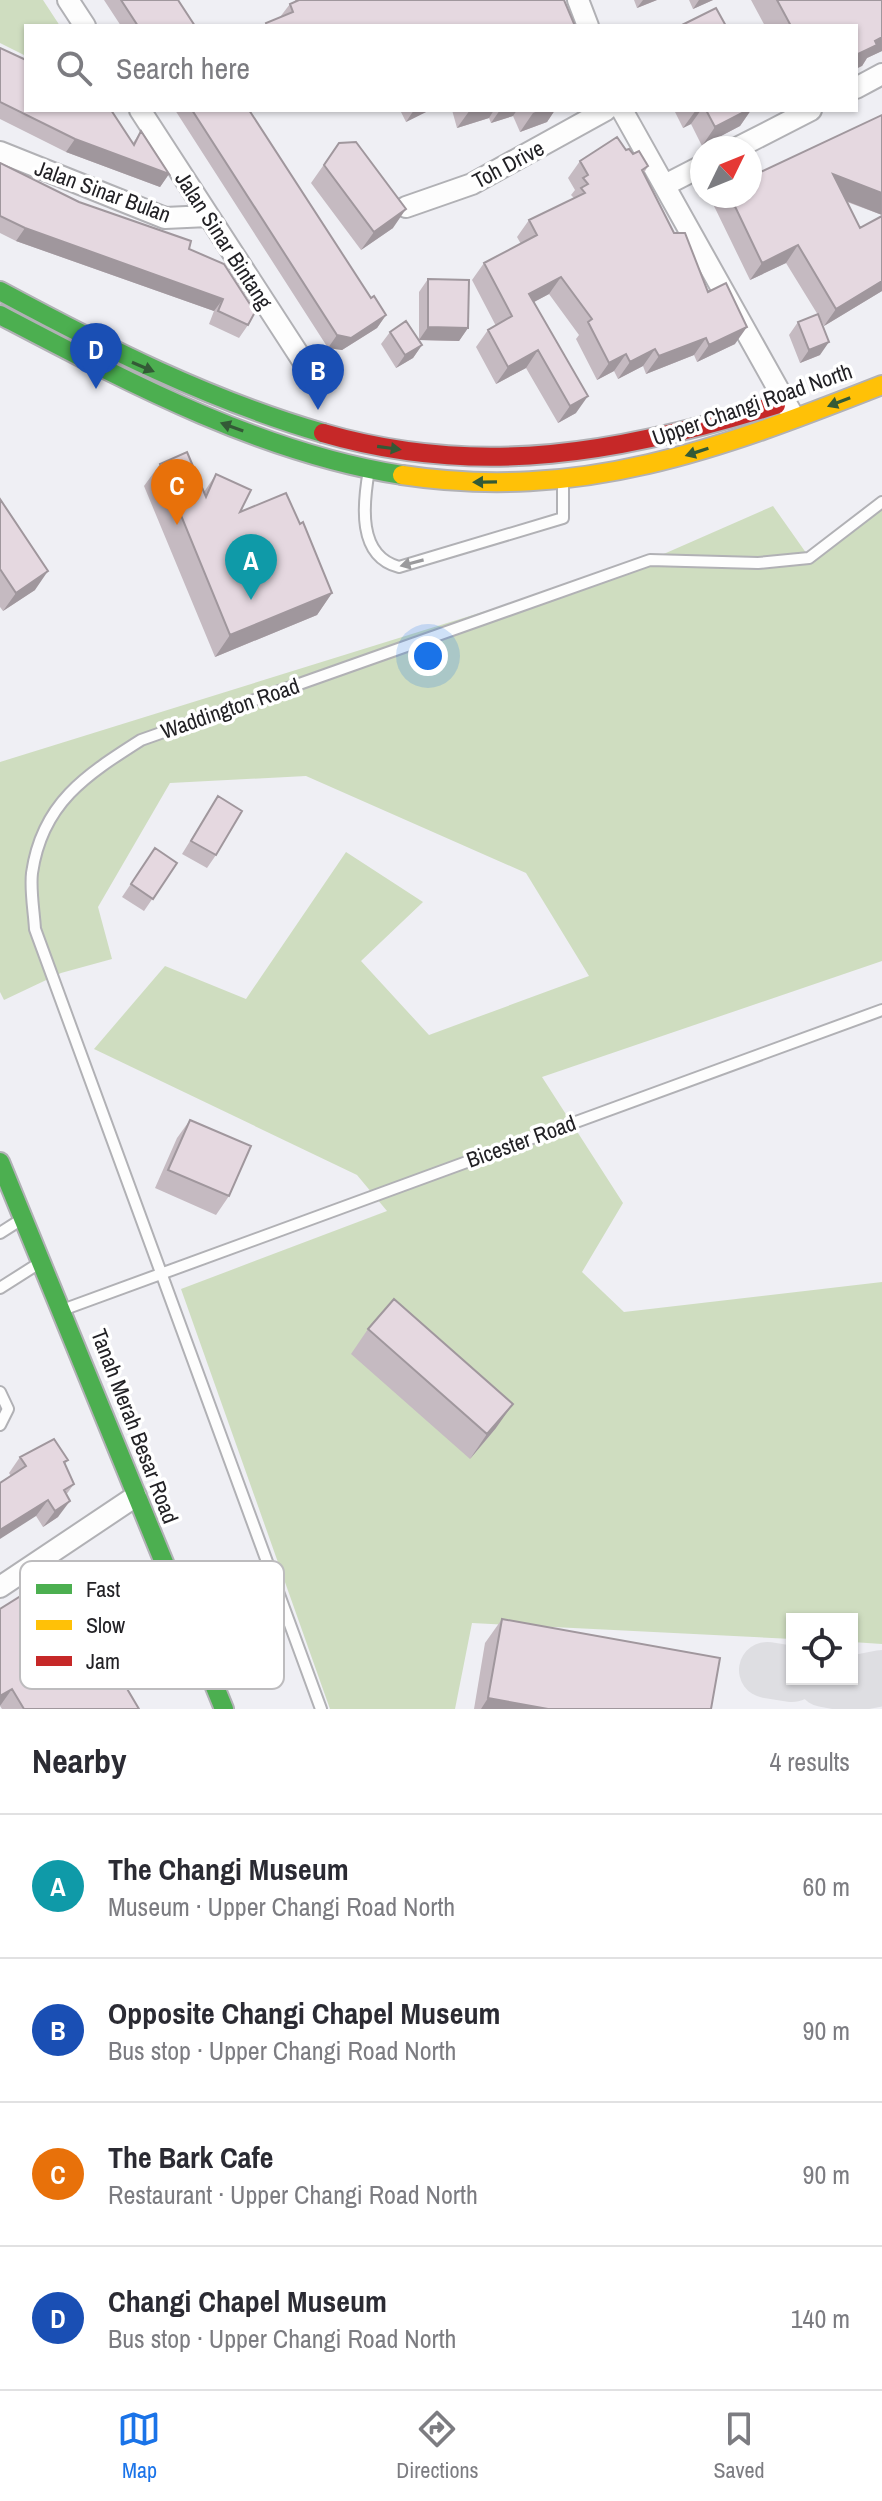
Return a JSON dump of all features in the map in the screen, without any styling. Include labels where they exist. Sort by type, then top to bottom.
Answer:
[{"type":"street","points":[[68,0],[84,24]]},
{"type":"street","points":[[578,0],[587,24]]},
{"type":"street","points":[[858,87],[882,74]]},
{"type":"street","name":"Jalan Sinar Bintang","points":[[141,112],[308,369]]},
{"type":"street","name":"Toh Drive","points":[[406,207],[472,184],[602,112]]},
{"type":"street","points":[[623,112],[667,184],[790,410]]},
{"type":"street","points":[[760,136],[807,112]]},
{"type":"street","name":"Jalan Sinar Bulan","points":[[0,152],[165,218],[208,216]]},
{"type":"street","points":[[667,184],[690,172]]},
{"type":"street","name":"Upper Changi Road North","points":[[0,291],[131,361],[233,404],[375,446],[464,458],[532,458],[625,444],[790,410],[882,385]]},
{"type":"street","name":"Upper Changi Road North","points":[[0,315],[126,382],[228,426],[370,468],[459,483],[563,478],[622,470],[685,456],[790,410],[813,391]]},
{"type":"street","name":"Tanah Merah Besar Road","points":[[0,1162],[64,1309],[163,1561]]},
{"type":"street","points":[[39,1561],[136,1496]]},
{"type":"street","points":[[0,1587],[20,1574]]},
{"type":"street","name":"Tanah Merah Besar Road","points":[[216,1689],[224,1709]]},
{"type":"lane","points":[[370,468],[363,519],[379,556],[399,567],[563,518],[563,478]]},
{"type":"lane","name":"Waddington Road","points":[[267,1561],[35,929],[32,874],[44,831],[56,806],[86,775],[141,740],[650,560],[758,563],[809,558],[882,502]]},
{"type":"lane","name":"Bicester Road","points":[[64,1309],[882,1010]]},
{"type":"lane","points":[[0,1233],[24,1218]]},
{"type":"lane","points":[[0,1288],[43,1261]]},
{"type":"lane","points":[[0,1392],[8,1409],[0,1425]]},
{"type":"lane","name":"Waddington Road","points":[[284,1608],[321,1709]]},
{"type":"green space","points":[[0,0],[43,0],[59,24],[24,24],[24,55],[0,43]]},
{"type":"green space","points":[[882,502],[882,961],[542,1077],[623,1203],[582,1272],[624,1312],[882,1282],[882,1644],[858,1642],[858,1613],[786,1613],[786,1639],[472,1623],[455,1709],[330,1709],[284,1579],[284,1561],[277,1561],[181,1289],[387,1211],[357,1175],[94,1049],[165,966],[246,999],[346,852],[423,902],[361,961],[429,1035],[589,976],[526,873],[306,776],[170,783],[98,907],[112,959],[61,973],[4,1000],[0,992],[0,762],[650,560],[773,506],[809,557]]},
{"type":"building","points":[[121,0],[178,0],[194,24],[137,24]]},
{"type":"building","points":[[299,0],[564,0],[574,24],[266,24],[293,12],[290,4]]},
{"type":"building","points":[[777,0],[882,0],[882,37],[875,41],[877,45],[858,54],[858,24],[790,24]]},
{"type":"building","points":[[716,8],[725,24],[684,24]]},
{"type":"building","points":[[0,48],[24,59],[24,112],[112,112],[134,145],[141,131],[169,174],[75,139],[0,102]]},
{"type":"building","points":[[193,112],[250,112],[371,298],[374,296],[386,315],[351,338],[337,335]]},
{"type":"building","points":[[707,112],[744,112],[715,127]]},
{"type":"building","points":[[882,115],[882,193],[833,174],[860,228],[882,216],[882,281],[836,309],[798,245],[762,263],[736,208],[762,208],[762,171]]},
{"type":"building","points":[[617,137],[626,150],[633,154],[639,151],[648,166],[642,170],[674,233],[685,233],[708,292],[726,283],[747,327],[709,345],[706,338],[659,356],[655,349],[630,362],[626,354],[609,363],[588,322],[592,319],[561,277],[529,294],[588,396],[570,406],[538,350],[508,367],[488,330],[512,316],[484,263],[537,235],[529,220],[585,193],[581,188],[588,184],[583,178],[588,175],[580,161]]},
{"type":"building","points":[[356,142],[406,209],[374,232],[324,165],[339,143]]},
{"type":"building","points":[[0,163],[79,202],[191,241],[189,249],[224,264],[255,312],[248,325],[218,311],[223,299],[25,228],[0,216]]},
{"type":"building","points":[[428,279],[469,280],[468,328],[428,327]]},
{"type":"building","points":[[818,314],[829,342],[809,350],[798,322]]},
{"type":"building","points":[[406,321],[422,345],[405,355],[390,332]]},
{"type":"building","points":[[187,452],[206,497],[216,474],[251,490],[240,512],[286,493],[300,524],[303,522],[332,593],[230,635],[160,464]]},
{"type":"building","points":[[0,499],[48,571],[16,593],[0,569]]},
{"type":"building","points":[[218,796],[242,811],[216,855],[191,841]]},
{"type":"building","points":[[155,848],[177,863],[153,899],[131,884]]},
{"type":"building","points":[[190,1120],[251,1146],[229,1196],[168,1170]]},
{"type":"building","points":[[394,1299],[513,1404],[487,1434],[368,1329]]},
{"type":"building","points":[[54,1439],[68,1460],[64,1462],[74,1484],[64,1490],[70,1501],[55,1511],[48,1500],[0,1530],[0,1483],[26,1466],[20,1457]]},
{"type":"building","points":[[20,1596],[20,1689],[127,1689],[139,1709],[24,1709],[12,1689],[0,1696],[0,1609]]},
{"type":"building","points":[[502,1619],[720,1658],[711,1709],[548,1709],[488,1698]]},
{"type":"taxiway","points":[[767,1670],[786,1673]]},
{"type":"taxiway","points":[[858,1683],[882,1678]]},
{"type":"traffic: fast","points":[[0,291],[158,371],[239,405],[323,433]]},
{"type":"traffic: fast","points":[[0,315],[195,412],[297,450],[349,465],[402,475]]},
{"type":"traffic: fast","points":[[0,1162],[163,1561]]},
{"type":"traffic: fast","points":[[216,1689],[224,1709]]},
{"type":"traffic: slow","points":[[402,475],[467,482],[530,481],[590,475],[706,449],[882,385]]},
{"type":"traffic: jam","points":[[323,433],[382,447],[439,455],[495,457],[551,454],[663,436],[776,405]]},
{"type":"place","name":"Changi Chapel Museum","points":[[96,389]]},
{"type":"place","name":"Opposite Changi Chapel Museum","points":[[318,410]]},
{"type":"place","name":"The Bark Cafe","points":[[177,525]]},
{"type":"place","name":"The Changi Museum","points":[[251,600]]}]
